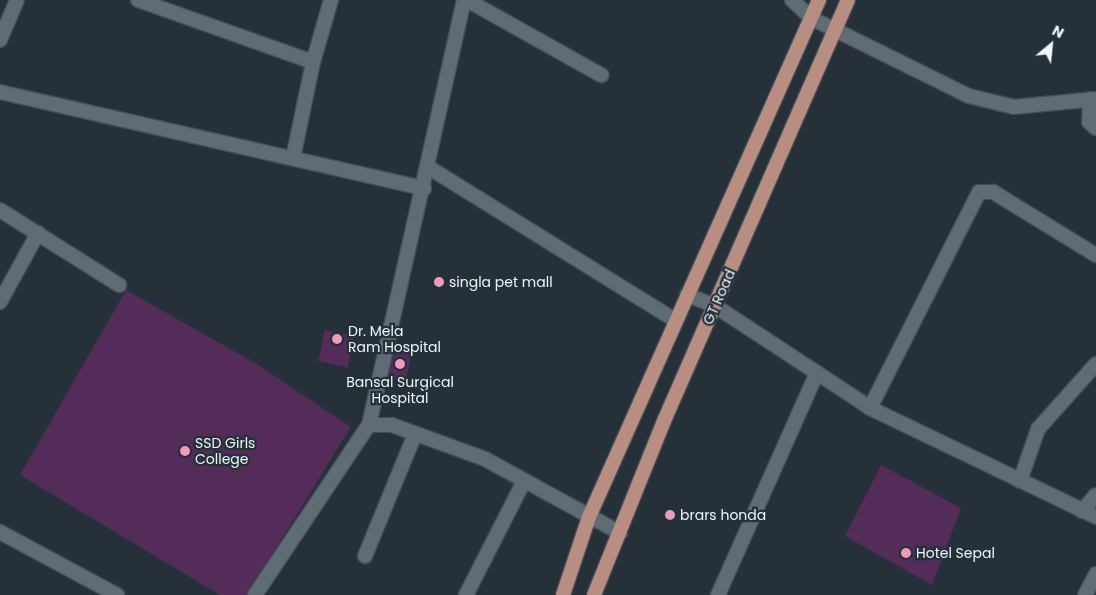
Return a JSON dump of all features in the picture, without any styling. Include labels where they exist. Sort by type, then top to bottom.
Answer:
[{"type":"main road","points":[[563,595],[589,517],[819,0]]},
{"type":"main road","name":"GT Road","points":[[594,595],[715,306],[848,0]]},
{"type":"street","points":[[0,40],[17,0]]},
{"type":"street","points":[[138,0],[312,62]]},
{"type":"street","points":[[293,158],[312,62],[331,0]]},
{"type":"street","points":[[255,595],[369,425],[465,0],[601,75]]},
{"type":"street","points":[[792,0],[811,18],[969,96],[1014,106],[1093,99],[1089,122],[1096,128]]},
{"type":"street","points":[[0,92],[424,188]]},
{"type":"street","points":[[428,167],[676,321]]},
{"type":"street","points":[[870,408],[979,192],[993,192],[1096,255]]},
{"type":"street","points":[[0,210],[119,285]]},
{"type":"street","points":[[0,302],[38,233]]},
{"type":"street","points":[[687,296],[715,306],[870,408],[1096,517]]},
{"type":"street","points":[[1020,481],[1038,429],[1096,364]]},
{"type":"street","points":[[718,595],[817,373]]},
{"type":"street","points":[[369,425],[392,425],[485,458],[589,517],[620,532]]},
{"type":"street","points":[[365,556],[415,434]]},
{"type":"street","points":[[466,595],[524,481]]},
{"type":"street","points":[[1082,511],[1096,494]]},
{"type":"street","points":[[0,532],[117,595]]},
{"type":"street","points":[[1085,595],[1096,574]]},
{"type":"building","name":"SSD Girls College","points":[[126,290],[257,364],[351,427],[247,595],[220,595],[20,475]]},
{"type":"building","points":[[325,330],[354,336],[348,368],[318,361]]},
{"type":"building","points":[[396,342],[414,346],[405,382],[388,378]]},
{"type":"building","points":[[881,465],[961,508],[932,585],[845,536]]},
{"type":"place","name":"singla pet mall","points":[[439,282]]},
{"type":"place","name":"Dr. Mela Ram Hospital","points":[[337,339]]},
{"type":"place","name":"Bansal Surgical Hospital","points":[[400,364]]},
{"type":"place","name":"SSD Girls College","points":[[185,451]]},
{"type":"place","name":"brars honda","points":[[670,515]]},
{"type":"place","name":"Hotel Sepal","points":[[906,553]]}]
